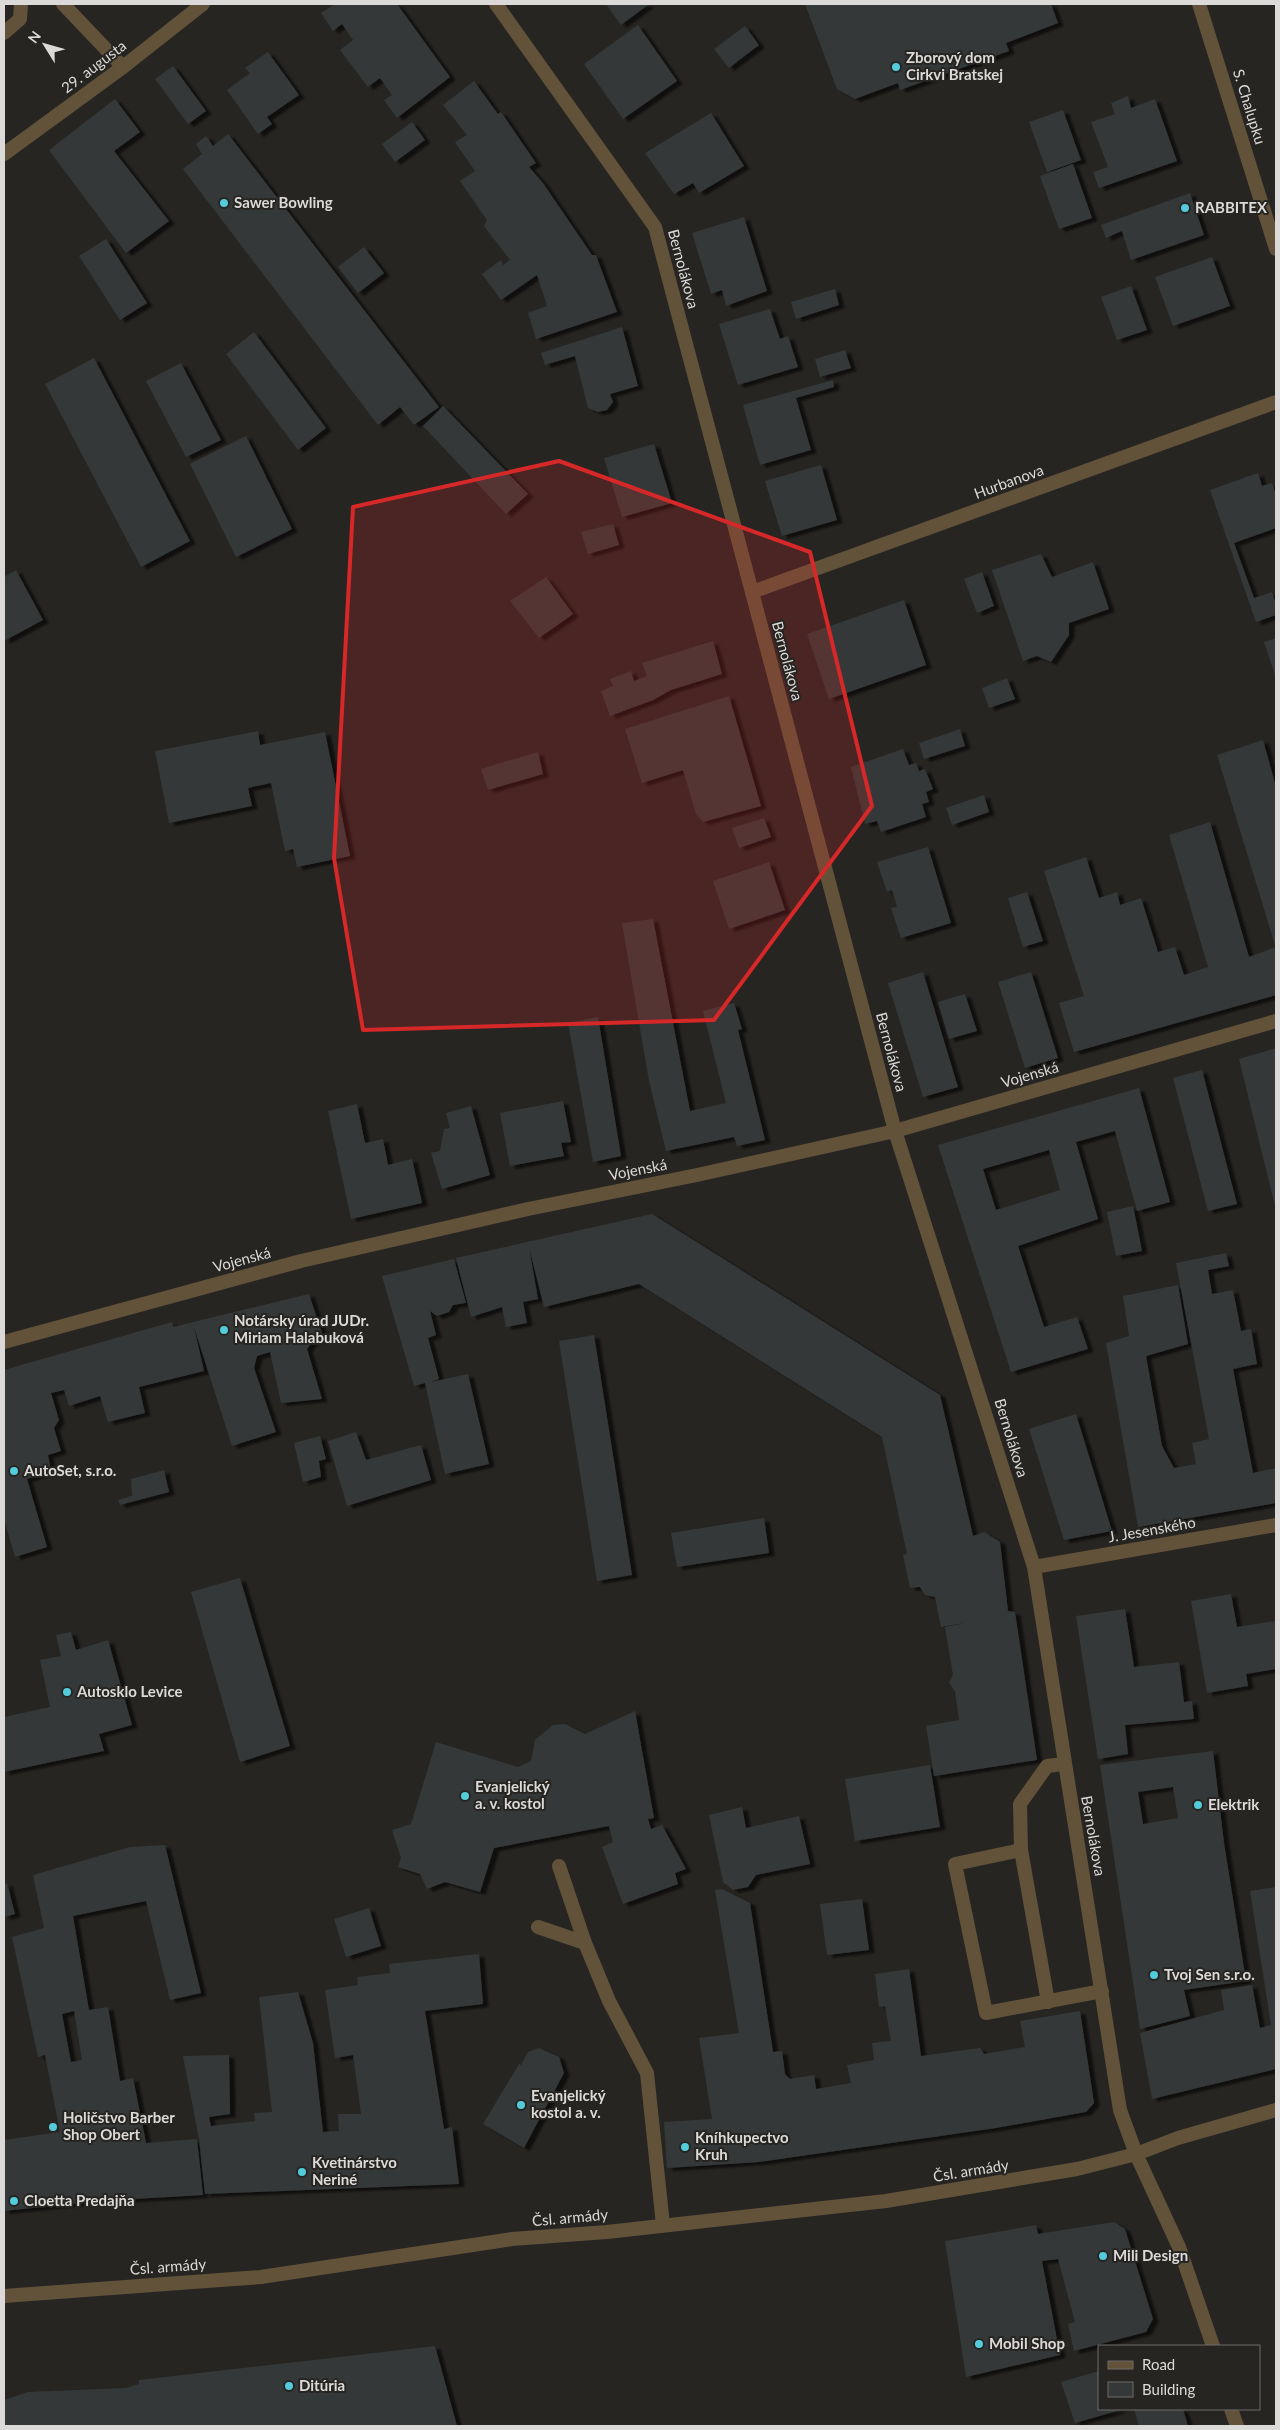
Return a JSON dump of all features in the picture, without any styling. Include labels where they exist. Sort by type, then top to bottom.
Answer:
[{"type":"street","points":[[4,33],[20,20],[21,4]]},
{"type":"street","points":[[63,4],[123,67]]},
{"type":"street","name":"29. augusta","points":[[4,154],[123,67],[203,4]]},
{"type":"street","name":"Bernolákova","points":[[496,4],[655,227],[894,1131],[1034,1567],[1120,2110],[1136,2154],[1179,2247],[1213,2345]]},
{"type":"street","name":"S. Chalupku","points":[[1199,4],[1276,249]]},
{"type":"street","name":"Hurbanova","points":[[752,592],[1276,402]]},
{"type":"street","name":"Vojenská","points":[[4,1342],[301,1261],[528,1209],[697,1175],[894,1131],[1276,1021]]},
{"type":"street","name":"J. Jesenského","points":[[1034,1567],[1276,1525]]},
{"type":"street","points":[[1048,2002],[1021,1850],[1020,1804],[1047,1766],[1064,1764]]},
{"type":"street","points":[[1021,1850],[955,1864],[986,2013],[1102,1991]]},
{"type":"street","points":[[559,1866],[584,1943],[609,2001],[647,2073],[663,2225]]},
{"type":"street","points":[[538,1927],[584,1943]]},
{"type":"street","name":"Čsl. armády","points":[[4,2296],[261,2277],[512,2240],[886,2201],[1078,2170],[1136,2154],[1178,2138],[1276,2110]]},
{"type":"street","points":[[1231,2410],[1237,2426]]},
{"type":"highlighted area","points":[[559,461],[810,552],[872,806],[714,1020],[363,1030],[334,858],[353,507]]},
{"type":"building","points":[[335,4],[397,4],[450,77],[397,118],[384,100],[392,95],[380,78],[368,87],[340,50],[353,40],[342,24],[333,31],[321,13]]},
{"type":"building","points":[[606,4],[647,4],[648,5],[621,25]]},
{"type":"building","name":"Zborový dom Cirkvi Bratskej","points":[[805,4],[1051,4],[1058,23],[1006,43],[1009,51],[900,90],[898,83],[855,99],[837,89]]},
{"type":"building","points":[[638,25],[677,81],[623,119],[584,64]]},
{"type":"building","points":[[745,26],[759,45],[729,68],[714,49]]},
{"type":"building","points":[[268,52],[299,95],[267,117],[272,124],[258,134],[227,90],[250,73],[245,68]]},
{"type":"building","points":[[173,66],[206,111],[188,124],[155,79]]},
{"type":"building","points":[[474,81],[498,114],[501,112],[536,163],[529,167],[543,183],[592,255],[596,255],[617,312],[536,339],[528,313],[547,306],[537,275],[501,300],[482,274],[501,260],[503,265],[510,260],[484,226],[487,220],[460,181],[475,171],[455,142],[467,135],[443,105]]},
{"type":"building","points":[[1128,96],[1131,108],[1155,99],[1177,161],[1099,188],[1093,172],[1108,167],[1091,122],[1115,114],[1111,103]]},
{"type":"building","points":[[115,99],[140,132],[114,151],[169,221],[126,253],[49,150]]},
{"type":"building","points":[[1063,110],[1081,160],[1047,172],[1029,122]]},
{"type":"building","points":[[711,113],[744,166],[699,193],[693,183],[674,194],[645,153]]},
{"type":"building","points":[[412,122],[425,140],[395,162],[382,144]]},
{"type":"building","points":[[228,134],[439,407],[414,425],[400,407],[378,425],[183,169],[202,154],[196,144],[206,136],[213,146]]},
{"type":"building","points":[[1073,164],[1092,218],[1059,229],[1040,176]]},
{"type":"building","points":[[1190,193],[1204,235],[1131,260],[1122,231],[1106,238],[1101,225]]},
{"type":"building","points":[[744,217],[767,291],[726,306],[722,290],[711,294],[692,233]]},
{"type":"building","points":[[106,239],[147,303],[120,320],[79,256]]},
{"type":"building","points":[[364,247],[384,273],[358,293],[338,267]]},
{"type":"building","points":[[1212,257],[1230,306],[1173,326],[1155,277]]},
{"type":"building","points":[[1131,286],[1147,330],[1117,340],[1101,297]]},
{"type":"building","points":[[835,289],[839,305],[796,319],[791,302]]},
{"type":"building","points":[[770,309],[780,339],[788,336],[798,367],[738,385],[719,324]]},
{"type":"building","points":[[622,327],[638,386],[610,394],[613,402],[607,410],[598,412],[588,408],[575,356],[545,365],[541,353]]},
{"type":"building","points":[[254,332],[326,428],[298,450],[226,354]]},
{"type":"building","points":[[845,350],[851,368],[820,377],[815,359]]},
{"type":"building","points":[[94,358],[190,541],[141,567],[45,384]]},
{"type":"building","points":[[181,363],[221,440],[186,457],[146,381]]},
{"type":"building","points":[[833,380],[834,387],[796,398],[811,450],[760,465],[743,405]]},
{"type":"building","points":[[443,406],[528,494],[506,514],[423,426]]},
{"type":"building","points":[[246,436],[292,529],[236,557],[190,464]]},
{"type":"building","points":[[654,444],[672,503],[622,517],[604,458]]},
{"type":"building","points":[[821,465],[837,520],[782,536],[765,481]]},
{"type":"building","points":[[1258,473],[1262,486],[1272,483],[1276,495],[1276,528],[1234,543],[1254,598],[1272,592],[1276,605],[1276,615],[1256,622],[1210,490]]},
{"type":"building","points":[[613,524],[619,545],[588,554],[581,532]]},
{"type":"building","points":[[1041,554],[1052,577],[1093,562],[1109,609],[1069,623],[1069,635],[1051,662],[1037,656],[1023,661],[992,570]]},
{"type":"building","points":[[16,570],[43,620],[4,641],[4,577]]},
{"type":"building","points":[[982,572],[994,606],[977,613],[964,579]]},
{"type":"building","points":[[546,577],[573,614],[539,638],[510,601]]},
{"type":"building","points":[[904,600],[926,665],[829,699],[807,634]]},
{"type":"building","points":[[1276,638],[1276,678],[1264,642]]},
{"type":"building","points":[[713,641],[722,674],[671,690],[653,700],[610,716],[601,691],[613,686],[610,679],[631,671],[634,681],[647,676],[642,663]]},
{"type":"building","points":[[1007,678],[1015,699],[989,708],[982,688]]},
{"type":"building","points":[[729,696],[761,806],[703,822],[696,814],[683,770],[642,783],[625,729]]},
{"type":"building","points":[[960,729],[965,746],[924,759],[919,743]]},
{"type":"building","points":[[258,731],[260,745],[325,732],[350,856],[297,867],[293,849],[285,851],[271,783],[248,788],[252,806],[169,823],[155,751]]},
{"type":"building","points":[[1263,740],[1276,787],[1276,948],[1217,755]]},
{"type":"building","points":[[903,749],[909,765],[916,763],[919,771],[925,769],[933,789],[926,792],[929,802],[922,804],[926,817],[881,832],[877,821],[865,824],[851,767]]},
{"type":"building","points":[[538,752],[543,774],[488,790],[481,769]]},
{"type":"building","points":[[984,795],[989,812],[952,825],[946,808]]},
{"type":"building","points":[[764,818],[771,837],[739,848],[732,828]]},
{"type":"building","points":[[1210,822],[1249,957],[1276,947],[1276,995],[1074,1052],[1059,1003],[1084,996],[1044,871],[1086,857],[1099,898],[1117,892],[1120,905],[1141,898],[1158,952],[1175,947],[1184,975],[1208,967],[1169,835]]},
{"type":"building","points":[[928,847],[951,923],[901,938],[891,908],[897,907],[892,890],[887,892],[877,862]]},
{"type":"building","points":[[769,862],[785,910],[729,929],[713,881]]},
{"type":"building","points":[[1027,892],[1043,941],[1023,947],[1008,898]]},
{"type":"building","points":[[653,919],[690,1111],[726,1103],[703,1011],[734,1003],[742,1029],[738,1030],[765,1140],[737,1146],[734,1137],[666,1151],[649,1081],[622,923]]},
{"type":"building","points":[[923,972],[958,1087],[923,1097],[888,983]]},
{"type":"building","points":[[1031,972],[1058,1058],[1025,1068],[998,982]]},
{"type":"building","points":[[965,994],[977,1031],[949,1039],[938,1002]]},
{"type":"building","points":[[598,1017],[621,1156],[593,1162],[568,1023]]},
{"type":"building","points":[[1276,1048],[1276,1210],[1239,1059]]},
{"type":"building","points":[[1202,1070],[1237,1204],[1208,1211],[1173,1078]]},
{"type":"building","points":[[1139,1088],[1170,1202],[1137,1211],[1115,1131],[1076,1142],[1098,1219],[1018,1246],[1044,1327],[1077,1317],[1088,1349],[1011,1372],[938,1145]],"holes":[[[1049,1150],[1060,1190],[996,1210],[983,1169]]]},
{"type":"building","points":[[563,1101],[571,1142],[561,1143],[564,1156],[510,1166],[500,1113]]},
{"type":"building","points":[[357,1104],[365,1143],[383,1139],[388,1165],[412,1159],[422,1203],[351,1219],[328,1111]]},
{"type":"building","points":[[471,1106],[490,1175],[442,1189],[431,1153],[440,1151],[444,1129],[450,1128],[446,1113]]},
{"type":"building","points":[[1133,1206],[1142,1251],[1116,1256],[1107,1212]]},
{"type":"building","points":[[652,1214],[940,1395],[973,1536],[984,1532],[1000,1542],[1008,1611],[1015,1612],[1037,1760],[934,1776],[926,1726],[959,1720],[955,1691],[949,1683],[953,1675],[945,1627],[965,1623],[941,1627],[935,1597],[925,1595],[920,1587],[910,1588],[903,1555],[907,1554],[882,1437],[639,1284],[544,1307],[529,1247],[538,1299],[523,1302],[527,1323],[506,1327],[502,1307],[471,1317],[456,1258]]},
{"type":"building","points":[[1226,1253],[1229,1266],[1208,1270],[1212,1294],[1233,1290],[1241,1331],[1251,1329],[1257,1364],[1233,1369],[1253,1473],[1276,1468],[1276,1503],[1138,1527],[1106,1343],[1129,1336],[1123,1296],[1178,1285],[1188,1344],[1146,1356],[1162,1446],[1174,1468],[1196,1464],[1192,1443],[1209,1439],[1176,1263]]},
{"type":"building","points":[[454,1259],[466,1303],[453,1305],[449,1312],[437,1316],[430,1311],[436,1335],[428,1338],[439,1379],[431,1382],[468,1374],[489,1464],[445,1474],[425,1383],[414,1386],[382,1276]]},
{"type":"building","points":[[309,1294],[324,1339],[312,1342],[307,1349],[322,1399],[281,1403],[270,1352],[257,1356],[254,1368],[276,1432],[232,1446],[194,1327],[204,1371],[139,1387],[145,1413],[108,1422],[100,1396],[69,1406],[64,1390],[51,1393],[59,1420],[54,1428],[61,1451],[48,1455],[51,1471],[27,1479],[47,1547],[15,1557],[4,1519],[4,1370],[172,1322],[173,1327]]},
{"type":"building","points":[[594,1335],[632,1575],[597,1581],[559,1341]]},
{"type":"building","points":[[1076,1414],[1112,1531],[1064,1540],[1029,1429]]},
{"type":"building","points":[[356,1432],[366,1460],[421,1445],[431,1480],[347,1506],[328,1441]]},
{"type":"building","points":[[320,1436],[326,1459],[319,1461],[321,1477],[303,1482],[294,1443]]},
{"type":"building","points":[[164,1470],[169,1492],[120,1505],[118,1500],[132,1496],[131,1479]]},
{"type":"building","points":[[764,1518],[769,1553],[677,1567],[671,1533]]},
{"type":"building","points":[[240,1578],[290,1746],[240,1762],[191,1592]]},
{"type":"building","points":[[1231,1594],[1237,1627],[1276,1621],[1276,1669],[1246,1674],[1248,1686],[1207,1693],[1191,1601]]},
{"type":"building","points":[[1125,1609],[1134,1667],[1179,1662],[1184,1702],[1192,1701],[1194,1719],[1125,1725],[1128,1754],[1098,1759],[1076,1616]]},
{"type":"building","name":"Autosklo Levice","points":[[71,1632],[76,1650],[108,1640],[132,1725],[99,1734],[104,1751],[4,1772],[4,1717],[50,1707],[40,1660],[61,1656],[56,1635]]},
{"type":"building","points":[[635,1711],[654,1818],[648,1819],[651,1829],[662,1825],[686,1869],[675,1873],[678,1884],[623,1904],[602,1847],[613,1842],[609,1826],[494,1848],[480,1892],[445,1882],[427,1889],[420,1874],[398,1867],[401,1858],[392,1830],[411,1824],[436,1742],[518,1767],[531,1761],[535,1740],[553,1725],[565,1724],[585,1734]]},
{"type":"building","points":[[1213,1751],[1224,1843],[1246,1981],[1184,1990],[1190,2016],[1140,2029],[1100,1765]],"holes":[[[1173,1787],[1178,1818],[1143,1824],[1138,1792]]]},
{"type":"building","points":[[930,1765],[940,1827],[855,1841],[845,1779]]},
{"type":"building","points":[[742,1807],[746,1828],[799,1816],[810,1864],[756,1875],[748,1887],[733,1890],[723,1882],[709,1815]]},
{"type":"building","points":[[165,1845],[201,1993],[170,2000],[146,1901],[73,1916],[89,2010],[108,2007],[120,2081],[133,2078],[146,2143],[197,2139],[203,2195],[99,2201],[4,2211],[4,2140],[60,2132],[45,2055],[38,2057],[12,1937],[44,1928],[33,1875],[130,1847]],"holes":[[[74,2011],[82,2060],[71,2062],[62,2014]]]},
{"type":"building","points":[[7,1883],[15,1914],[4,1917],[4,1884]]},
{"type":"building","points":[[1276,1887],[1276,2069],[1152,2099],[1140,2033],[1224,2010],[1221,1990],[1252,1985],[1260,2028],[1271,2025],[1250,1891]]},
{"type":"building","points":[[722,1889],[750,1903],[773,2052],[782,2051],[785,2074],[790,2079],[814,2075],[816,2089],[851,2083],[847,2065],[874,2060],[872,2043],[891,2041],[885,2006],[879,2007],[875,1974],[909,1969],[921,2056],[980,2048],[984,2054],[1025,2047],[1020,2021],[1080,2011],[1094,2103],[1086,2112],[996,2128],[759,2162],[667,2168],[664,2122],[712,2119],[699,2038],[739,2033],[715,1890]]},
{"type":"building","points":[[862,1899],[869,1950],[827,1955],[820,1904]]},
{"type":"building","points":[[369,1908],[381,1946],[346,1957],[334,1919]]},
{"type":"building","points":[[479,1954],[483,2004],[425,2011],[444,2129],[452,2127],[459,2184],[205,2194],[199,2139],[183,2056],[229,2055],[230,2114],[209,2117],[211,2126],[255,2121],[254,2113],[272,2112],[259,1997],[298,1992],[313,2043],[323,2132],[339,2131],[338,2114],[361,2114],[353,2055],[335,2058],[325,1990],[358,1985],[357,1977],[390,1973],[389,1964]]},
{"type":"building","name":"Evanjelický kostol a. v.","points":[[539,2048],[559,2057],[564,2073],[524,2148],[483,2124],[519,2064],[521,2065],[528,2052]]},
{"type":"building","points":[[1114,2222],[1125,2229],[1153,2319],[1146,2332],[1074,2351],[1068,2324],[1075,2322],[1058,2259],[1042,2261],[1060,2355],[966,2377],[945,2241],[1036,2225],[1038,2234]]},
{"type":"building","name":"Ditúria","points":[[435,2346],[457,2426],[4,2426],[4,2400],[28,2392],[126,2388],[139,2384],[139,2380]]},
{"type":"building","points":[[1098,2371],[1098,2410],[1120,2410],[1075,2423],[1061,2382]]},
{"type":"building","points":[[1134,2410],[1183,2410],[1188,2426],[1139,2426]]},
{"type":"place","name":"Zborový dom Cirkvi Bratskej","points":[[896,67]]},
{"type":"place","name":"Sawer Bowling","points":[[224,203]]},
{"type":"place","name":"RABBITEX","points":[[1185,208]]},
{"type":"place","name":"Notársky úrad JUDr. Miriam Halabuková","points":[[224,1330]]},
{"type":"place","name":"AutoSet, s.r.o.","points":[[14,1471]]},
{"type":"place","name":"Autosklo Levice","points":[[67,1692]]},
{"type":"place","name":"Evanjelický a. v. kostol","points":[[465,1796]]},
{"type":"place","name":"Elektrik","points":[[1198,1805]]},
{"type":"place","name":"Tvoj Sen s.r.o.","points":[[1154,1975]]},
{"type":"place","name":"Evanjelický kostol a. v.","points":[[521,2105]]},
{"type":"place","name":"Holičstvo Barber Shop Obert","points":[[53,2127]]},
{"type":"place","name":"Kníhkupectvo Kruh","points":[[685,2147]]},
{"type":"place","name":"Kvetinárstvo Neriné","points":[[302,2172]]},
{"type":"place","name":"Cloetta Predajňa","points":[[14,2201]]},
{"type":"place","name":"Mili Design","points":[[1103,2256]]},
{"type":"place","name":"Mobil Shop","points":[[979,2344]]},
{"type":"place","name":"Ditúria","points":[[289,2386]]}]
